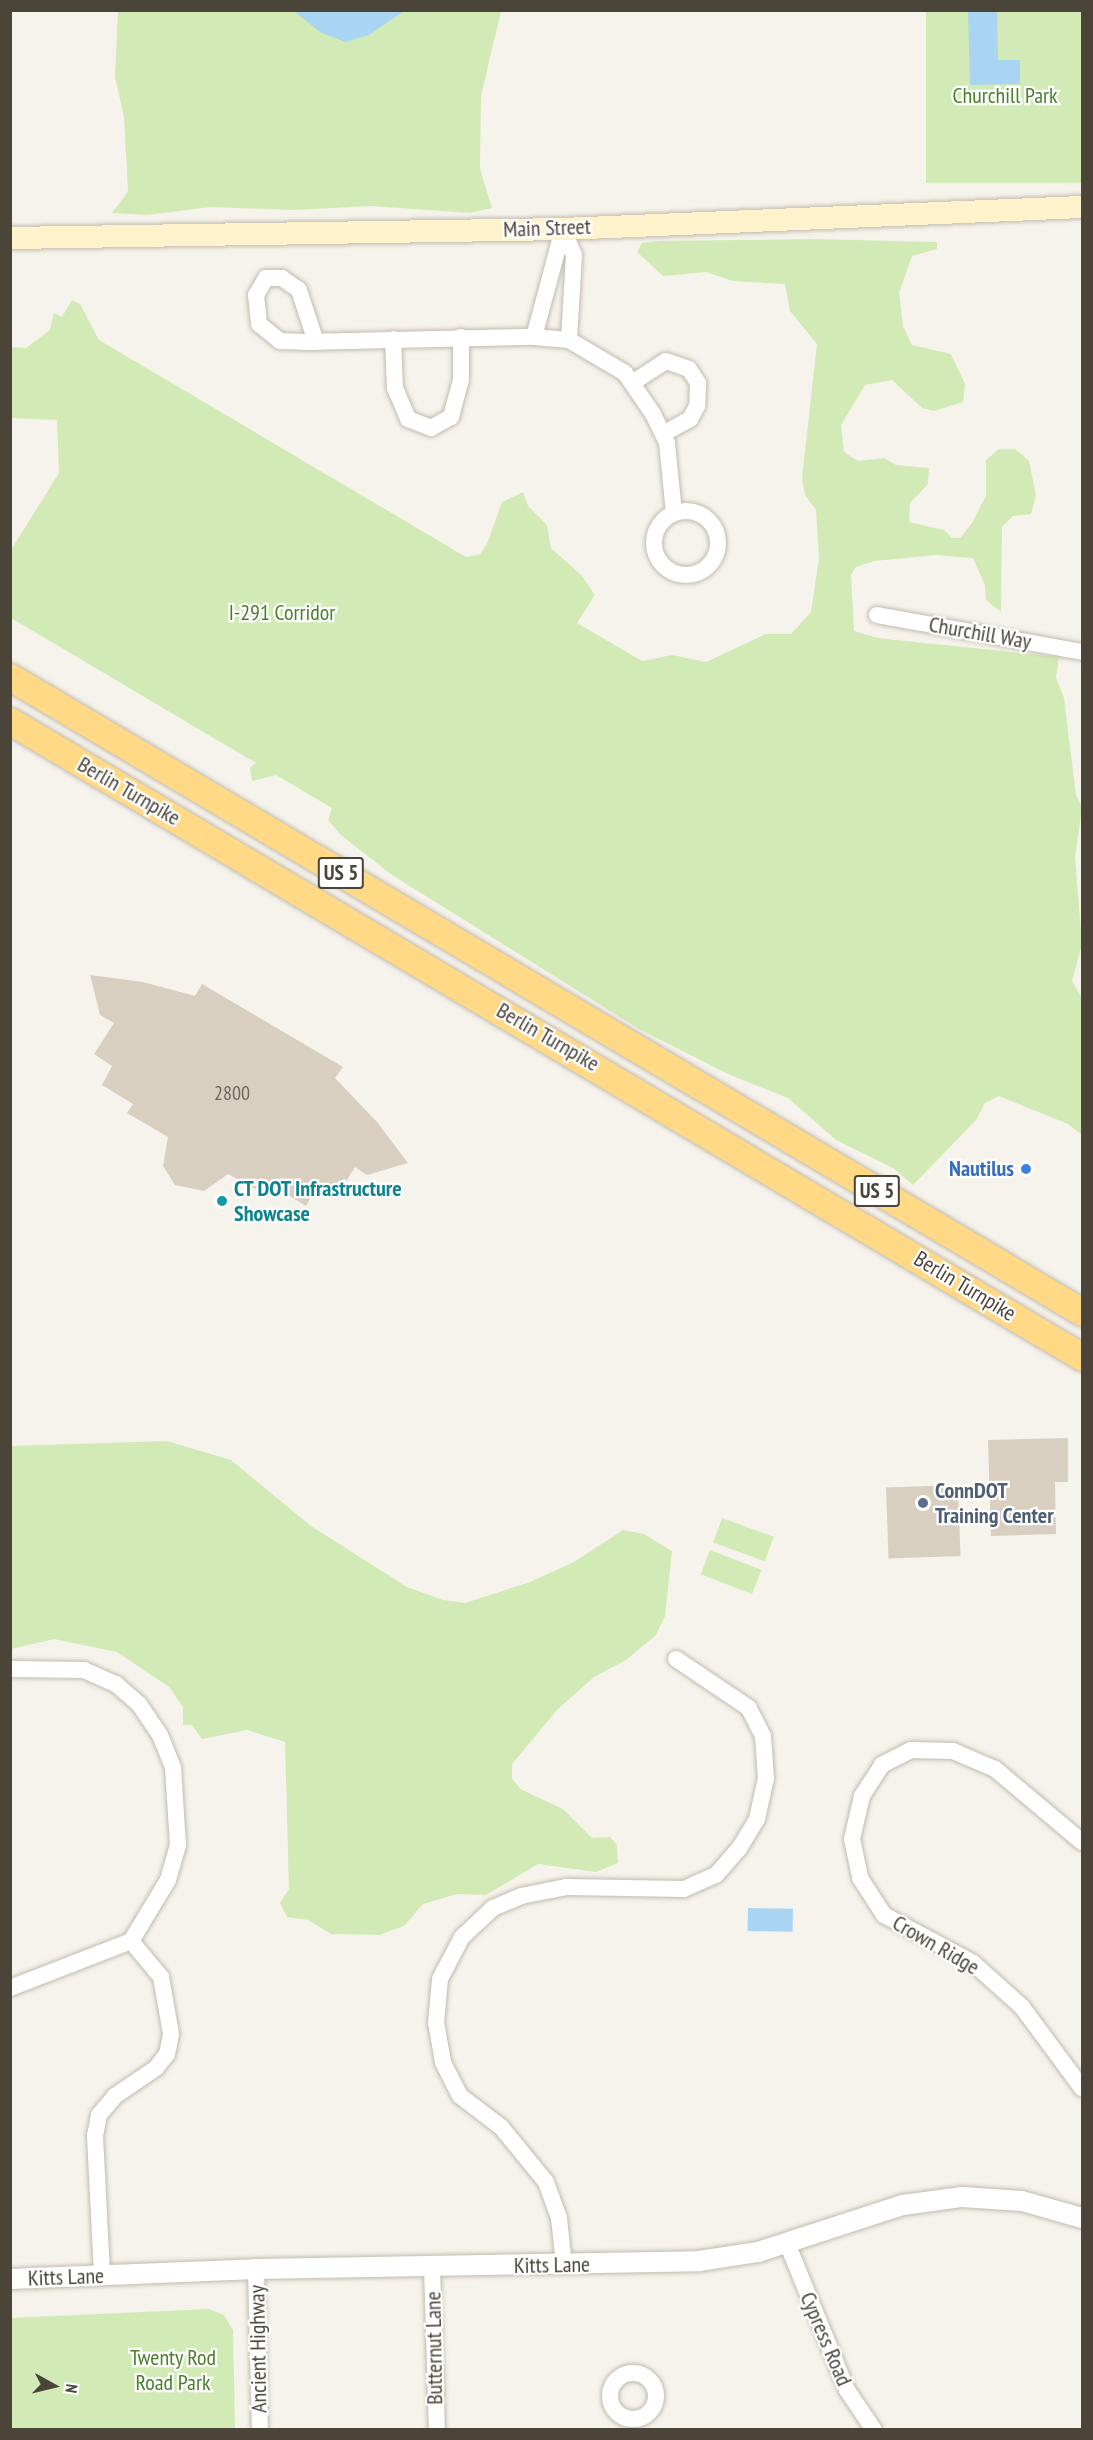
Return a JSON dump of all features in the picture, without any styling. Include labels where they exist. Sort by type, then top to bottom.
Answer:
[{"type":"highway","name":"Berlin Turnpike","points":[[10,677],[1083,1312]]},
{"type":"highway","name":"Berlin Turnpike","points":[[10,722],[653,1099],[1083,1357]]},
{"type":"highway","points":[[653,1099],[671,1070]]},
{"type":"main road","name":"Main Street","points":[[10,238],[563,229],[1083,207]]},
{"type":"street","points":[[534,337],[563,229]]},
{"type":"street","points":[[563,229],[574,255],[569,339]]},
{"type":"street","points":[[393,339],[395,388],[408,419],[431,428],[451,417],[461,379],[461,337]]},
{"type":"street","points":[[316,342],[461,337],[569,339],[625,373],[632,383],[663,434],[674,484],[675,513]]},
{"type":"street","points":[[632,383],[666,361],[690,369],[698,382],[698,406],[690,419],[663,434]]},
{"type":"street","name":"Churchill Way","points":[[877,615],[1083,652]]},
{"type":"street","points":[[564,2265],[559,2218],[546,2182],[501,2127],[460,2096],[443,2062],[436,2023],[440,1979],[462,1937],[493,1908],[521,1896],[567,1887],[684,1888],[716,1875],[739,1849],[757,1819],[766,1778],[763,1736],[749,1708],[676,1659]]},
{"type":"street","points":[[10,1669],[84,1670],[117,1685],[139,1704],[160,1736],[173,1768],[178,1845],[168,1880],[131,1941],[10,1988]]},
{"type":"street","name":"Crown Ridge","points":[[1083,1842],[995,1769],[953,1751],[911,1750],[882,1766],[867,1788],[852,1839],[860,1878],[884,1915],[973,1963],[1022,2007],[1083,2088]]},
{"type":"street","points":[[102,2276],[95,2136],[99,2115],[115,2096],[156,2068],[167,2054],[171,2034],[161,1977],[131,1941]]},
{"type":"street","name":"Kitts Lane","points":[[10,2279],[256,2269],[564,2265],[727,2258],[787,2243],[869,2214],[941,2199],[1023,2201],[1083,2218]]},
{"type":"street","name":"Cypress Road","points":[[787,2243],[847,2390],[874,2430]]},
{"type":"street","name":"Butternut Lane","points":[[432,2266],[437,2430]]},
{"type":"street","name":"Ancient Highway","points":[[256,2269],[260,2430]]},
{"type":"green space","points":[[118,11],[501,11],[481,96],[480,169],[492,208],[470,213],[371,206],[294,210],[211,207],[147,215],[112,213],[128,191],[124,117],[115,77]]},
{"type":"green space","name":"Churchill Park","points":[[926,11],[1082,11],[1082,183],[926,183]]},
{"type":"green space","name":"I-291 Corridor","points":[[813,239],[937,242],[937,249],[912,256],[899,293],[903,326],[912,345],[951,354],[965,384],[963,402],[934,411],[922,408],[892,380],[865,385],[841,425],[844,452],[858,461],[884,458],[896,465],[929,468],[928,484],[910,503],[909,522],[944,530],[952,538],[960,538],[972,523],[986,496],[986,460],[999,449],[1015,449],[1029,461],[1036,495],[1031,514],[1013,516],[1002,527],[1001,612],[986,600],[985,585],[973,558],[936,555],[874,561],[856,567],[851,575],[854,631],[878,638],[1059,657],[1056,678],[1064,698],[1076,795],[1082,808],[1075,857],[1082,944],[1072,981],[1082,998],[1082,1135],[1068,1124],[999,1096],[985,1103],[976,1120],[913,1185],[893,1168],[836,1140],[788,1098],[730,1075],[639,1029],[392,875],[342,836],[328,820],[332,808],[276,775],[252,781],[250,768],[256,763],[11,618],[11,550],[59,473],[57,420],[11,418],[11,347],[26,348],[50,330],[54,313],[62,317],[72,300],[80,304],[99,340],[466,557],[480,554],[487,544],[502,502],[523,492],[528,506],[547,525],[551,548],[582,576],[595,595],[577,623],[642,661],[672,655],[706,662],[766,634],[791,634],[811,612],[819,558],[816,510],[805,495],[802,478],[817,344],[790,311],[785,284],[733,281],[706,272],[663,276],[637,252],[642,243],[660,241]]},
{"type":"green space","points":[[167,1441],[231,1460],[311,1526],[407,1587],[443,1600],[465,1603],[530,1582],[574,1562],[623,1530],[644,1534],[672,1551],[665,1616],[656,1635],[626,1660],[594,1677],[557,1710],[512,1764],[512,1778],[520,1789],[563,1809],[592,1838],[610,1837],[617,1845],[618,1863],[596,1872],[538,1864],[486,1895],[457,1894],[423,1904],[404,1926],[379,1935],[331,1934],[308,1920],[287,1917],[280,1903],[289,1889],[285,1742],[247,1730],[202,1739],[192,1725],[183,1725],[183,1707],[169,1687],[117,1652],[54,1639],[11,1649],[11,1446]]},
{"type":"green space","points":[[722,1518],[774,1537],[765,1561],[713,1542]]},
{"type":"green space","points":[[710,1550],[761,1570],[752,1594],[701,1574]]},
{"type":"green space","name":"Twenty Rod Road Park","points":[[209,2309],[224,2315],[233,2330],[235,2429],[11,2429],[11,2318]]},
{"type":"water","points":[[294,11],[404,11],[369,35],[345,42],[320,32]]},
{"type":"water","points":[[968,11],[997,11],[998,60],[1020,60],[1020,84],[970,85]]},
{"type":"water","points":[[748,1908],[793,1909],[793,1932],[748,1931]]},
{"type":"building","points":[[90,975],[143,982],[195,996],[202,984],[343,1067],[335,1078],[377,1122],[408,1163],[367,1175],[355,1167],[335,1199],[317,1187],[306,1206],[273,1186],[267,1195],[228,1174],[204,1191],[175,1185],[163,1166],[168,1137],[127,1113],[133,1104],[102,1085],[112,1066],[94,1054],[114,1023],[100,1015]]},
{"type":"building","points":[[1068,1438],[1068,1482],[1055,1482],[1056,1534],[991,1536],[988,1440]]},
{"type":"building","points":[[958,1485],[960,1556],[889,1558],[886,1488]]},
{"type":"place","name":"Nautilus","points":[[1026,1169]]},
{"type":"place","name":"CT DOT Infrastructure Showcase","points":[[222,1201]]},
{"type":"place","name":"ConnDOT Training Center","points":[[923,1503]]}]
